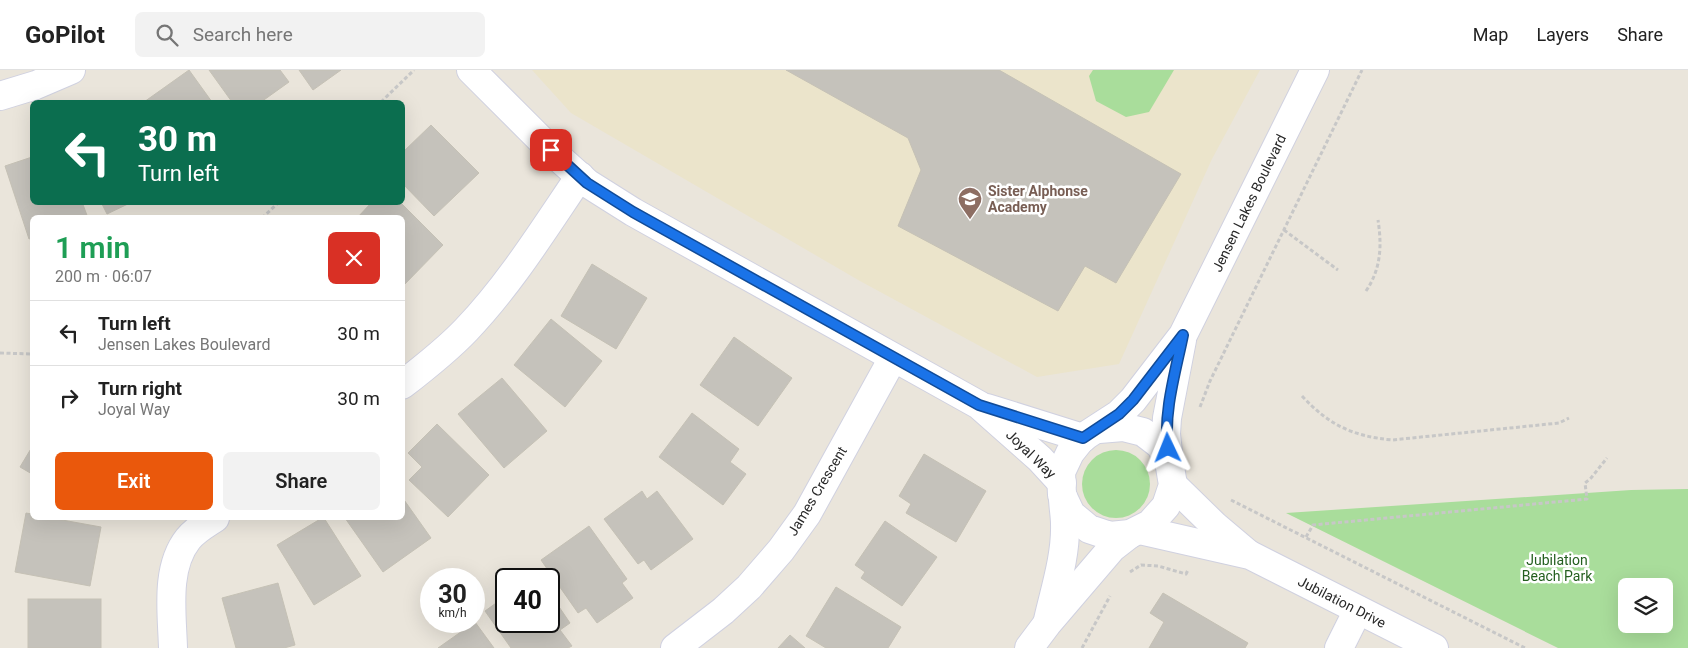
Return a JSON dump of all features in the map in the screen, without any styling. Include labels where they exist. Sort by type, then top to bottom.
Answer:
[{"type":"street","points":[[0,96],[71,70]]},
{"type":"street","name":"Joyal Way","points":[[470,70],[542,143],[587,183],[633,212],[979,405],[1040,459],[1062,489]]},
{"type":"street","name":"Jensen Lakes Boulevard","points":[[1091,433],[1119,414],[1133,400],[1183,335],[1315,70]]},
{"type":"street","points":[[405,382],[465,331],[491,302],[532,247],[580,176]]},
{"type":"street","name":"Jensen Lakes Boulevard","points":[[1171,473],[1166,434],[1167,418],[1183,335]]},
{"type":"street","name":"James Crescent","points":[[675,648],[749,587],[781,550],[806,514],[893,358]]},
{"type":"street","name":"Joyal Way","points":[[979,405],[1091,433]]},
{"type":"street","points":[[1029,648],[1112,548],[1150,524],[1166,506],[1171,473],[1160,445],[1143,432],[1123,427],[1091,433],[1070,453],[1061,472],[1065,526],[1063,550],[1060,571],[1047,624]]},
{"type":"street","name":"Jubilation Drive","points":[[1171,473],[1215,526],[1250,555],[1434,648]]},
{"type":"street","points":[[1062,489],[1071,514],[1089,529],[1110,536],[1135,532]]},
{"type":"street","points":[[173,648],[173,575],[178,556],[188,539],[200,527],[212,520]]},
{"type":"street","name":"Jubilation Drive","points":[[1135,532],[1250,555]]},
{"type":"street","points":[[1339,648],[1358,610]]},
{"type":"path","points":[[383,100],[414,70]]},
{"type":"path","points":[[1198,415],[1210,381],[1362,70]]},
{"type":"path","points":[[265,215],[276,205]]},
{"type":"path","points":[[1366,292],[1380,258],[1381,238],[1378,220]]},
{"type":"path","points":[[1284,230],[1338,270]]},
{"type":"path","points":[[0,353],[30,354]]},
{"type":"path","points":[[1302,396],[1315,410],[1338,427],[1372,438],[1382,439],[1402,439],[1559,423],[1569,418]]},
{"type":"path","points":[[1305,537],[1313,525],[1587,499],[1585,483],[1607,458]]},
{"type":"path","points":[[1223,497],[1525,648]]},
{"type":"path","points":[[1124,576],[1141,565],[1158,566],[1186,574]]},
{"type":"path","points":[[1082,648],[1115,590]]},
{"type":"shaded area","name":"Sister Alphonse Academy","points":[[532,70],[1260,70],[1212,159],[1119,364],[1037,377],[860,281],[571,113]]},
{"type":"green space","points":[[1093,70],[1174,70],[1149,112],[1126,117],[1096,101],[1089,76]]},
{"type":"green space","points":[[1109,450],[1123,450],[1135,455],[1145,465],[1150,477],[1150,491],[1145,503],[1135,513],[1123,518],[1109,518],[1097,513],[1087,503],[1082,491],[1082,477],[1087,465],[1097,455]]},
{"type":"green space","name":"Jubilation Beach Park","points":[[1688,489],[1688,648],[1558,648],[1286,513],[1631,490]]},
{"type":"building","points":[[189,70],[211,100],[147,100]]},
{"type":"building","points":[[209,70],[280,70],[289,82],[264,100],[231,100]]},
{"type":"building","points":[[299,70],[341,70],[313,90]]},
{"type":"building","points":[[786,70],[999,70],[1181,174],[1116,283],[1085,266],[1058,311],[898,226],[921,170],[908,138]]},
{"type":"building","points":[[431,125],[479,173],[434,216],[405,186],[405,150]]},
{"type":"building","points":[[30,158],[30,205],[83,205],[87,215],[30,215],[29,239],[5,166]]},
{"type":"building","points":[[102,205],[126,205],[107,214]]},
{"type":"building","points":[[369,205],[403,205],[443,245],[405,284],[405,215],[360,215]]},
{"type":"building","points":[[592,264],[647,298],[616,349],[561,316]]},
{"type":"building","points":[[551,319],[602,361],[565,407],[514,365]]},
{"type":"building","points":[[734,337],[792,378],[758,426],[700,385]]},
{"type":"building","points":[[502,378],[547,431],[504,468],[458,414]]},
{"type":"building","points":[[692,413],[739,449],[730,462],[746,474],[723,505],[659,457]]},
{"type":"building","points":[[437,424],[489,475],[448,517],[409,480],[422,467],[408,453]]},
{"type":"building","points":[[30,450],[30,473],[20,467]]},
{"type":"building","points":[[924,454],[986,491],[956,542],[906,513],[911,504],[899,496]]},
{"type":"building","points":[[642,491],[647,499],[657,491],[693,539],[651,570],[644,560],[638,564],[604,519]]},
{"type":"building","points":[[405,501],[431,538],[383,572],[346,520],[405,520]]},
{"type":"building","points":[[26,513],[30,514],[30,520],[62,520],[101,527],[90,586],[15,572]]},
{"type":"building","points":[[319,520],[325,520],[361,576],[314,605],[277,545]]},
{"type":"building","points":[[885,521],[937,557],[902,606],[861,578],[865,572],[855,565]]},
{"type":"building","points":[[589,526],[627,579],[622,583],[633,598],[597,623],[586,608],[578,613],[560,587],[560,568],[547,568],[541,560]]},
{"type":"building","points":[[278,583],[295,645],[284,648],[236,648],[222,598]]},
{"type":"building","points":[[836,587],[901,627],[888,648],[826,648],[806,636]]},
{"type":"building","points":[[1163,593],[1248,643],[1245,648],[1149,648],[1164,622],[1150,613]]},
{"type":"building","points":[[28,599],[101,599],[101,648],[28,648]]},
{"type":"building","points":[[495,604],[495,625],[485,611]]},
{"type":"building","points":[[560,608],[570,623],[560,630]]},
{"type":"building","points":[[560,630],[572,646],[568,648],[511,648],[500,633],[560,633]]},
{"type":"building","points":[[459,633],[483,633],[494,648],[438,648]]},
{"type":"building","points":[[790,635],[805,648],[778,648]]},
{"type":"place","name":"Sister Alphonse Academy","points":[[970,220]]},
{"type":"route","points":[[551,150],[587,183],[633,212],[979,405],[1051,426],[1083,438],[1119,414],[1133,400],[1183,335],[1167,418],[1166,434],[1168,448]]}]
